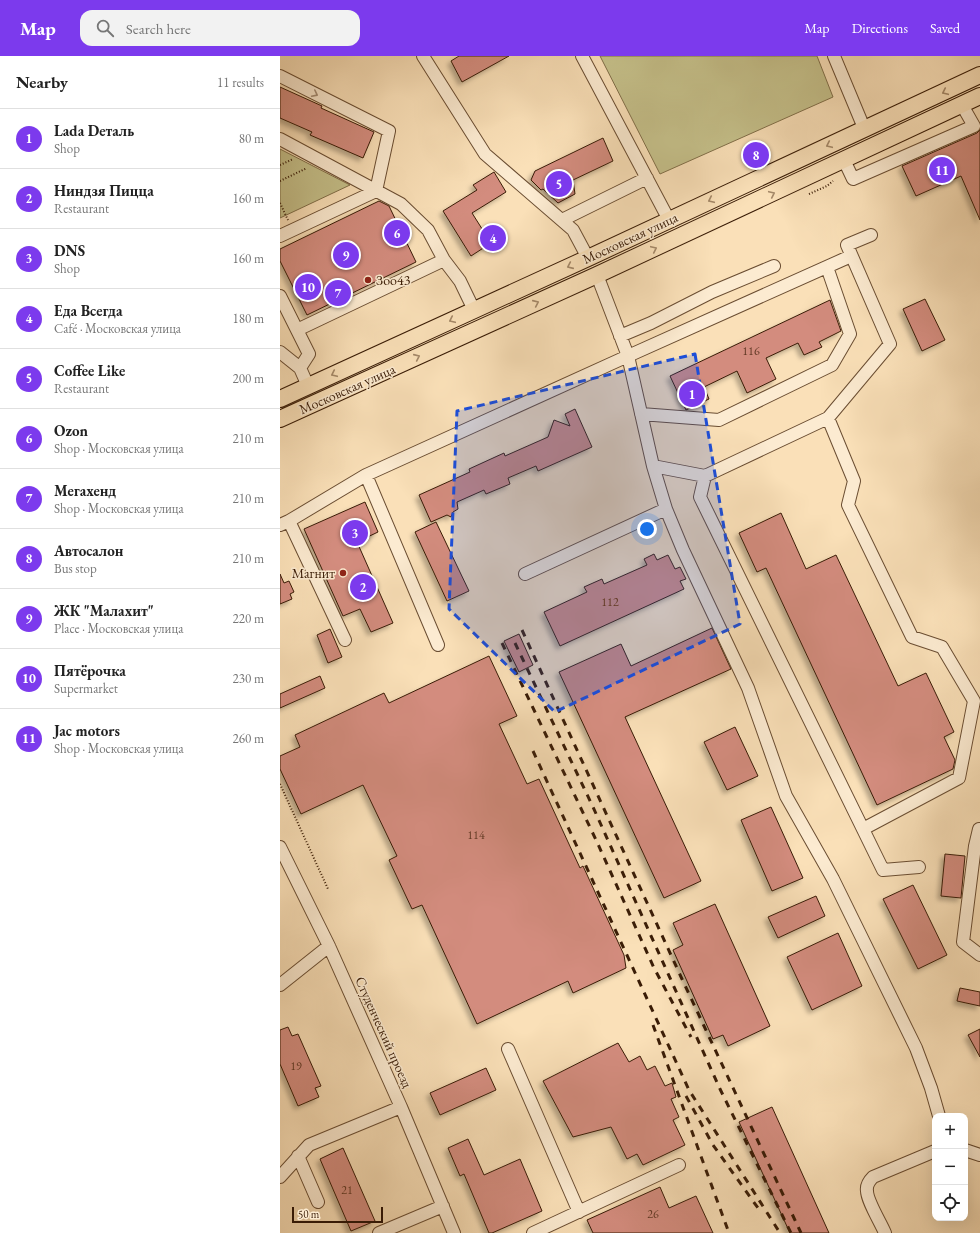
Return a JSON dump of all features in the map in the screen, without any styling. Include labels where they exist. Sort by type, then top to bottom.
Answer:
[{"type":"main road","name":"Московская улица","points":[[280,398],[588,258],[980,75]]},
{"type":"main road","name":"Московская улица","points":[[280,419],[597,275],[980,96]]},
{"type":"street","points":[[423,56],[485,154],[573,230],[588,258]]},
{"type":"street","points":[[582,56],[669,220]]},
{"type":"street","points":[[834,56],[864,128]]},
{"type":"street","points":[[280,76],[389,131],[376,191]]},
{"type":"street","points":[[844,160],[854,180],[974,126],[962,105]]},
{"type":"street","points":[[280,139],[401,204],[428,230],[444,260],[460,281],[474,310]]},
{"type":"street","points":[[562,220],[647,178]]},
{"type":"street","points":[[280,236],[376,191]]},
{"type":"street","points":[[653,466],[705,476],[828,418],[890,344],[847,245],[871,235]]},
{"type":"street","points":[[344,640],[285,523],[366,475],[852,256]]},
{"type":"street","points":[[297,330],[444,260]]},
{"type":"street","points":[[620,336],[651,323],[712,292],[774,266]]},
{"type":"street","points":[[641,414],[719,420],[832,365],[850,334],[827,267]]},
{"type":"street","points":[[597,275],[628,356],[653,466],[666,509],[683,550],[748,688],[786,796],[833,880],[916,1048],[931,1088],[938,1113]]},
{"type":"street","points":[[280,296],[309,354],[300,368]]},
{"type":"street","points":[[280,352],[300,368],[308,386]]},
{"type":"street","points":[[828,418],[854,481],[848,505],[912,638],[942,647],[974,701],[959,778],[863,829]]},
{"type":"street","points":[[366,475],[438,645]]},
{"type":"street","points":[[705,476],[700,497],[883,870],[919,867]]},
{"type":"street","points":[[525,574],[666,509]]},
{"type":"street","points":[[979,829],[963,942],[980,955]]},
{"type":"street","name":"Студенческий проезд","points":[[281,853],[329,946],[402,1106],[454,1233]]},
{"type":"street","points":[[280,985],[329,946]]},
{"type":"street","points":[[508,1049],[579,1212]]},
{"type":"street","points":[[280,1177],[308,1145],[402,1106]]},
{"type":"street","points":[[968,1151],[980,1155]]},
{"type":"street","points":[[886,1233],[867,1196],[867,1186],[869,1181],[873,1177],[932,1152]]},
{"type":"street","points":[[298,1156],[318,1202]]},
{"type":"street","points":[[533,1233],[679,1165]]},
{"type":"street","points":[[379,1233],[443,1206]]},
{"type":"path","points":[[280,181],[321,161]]},
{"type":"path","points":[[280,204],[293,230]]},
{"type":"path","points":[[280,784],[328,889]]},
{"type":"highlighted area","points":[[695,354],[740,624],[555,712],[449,609],[457,411]]},
{"type":"shaded area","points":[[600,56],[817,56],[833,97],[660,174]]},
{"type":"shaded area","points":[[280,149],[350,185],[280,218]]},
{"type":"building","points":[[459,56],[509,56],[462,82],[451,61]]},
{"type":"building","points":[[280,87],[322,106],[321,108],[374,132],[363,158],[310,135],[312,132],[280,118]]},
{"type":"building","points":[[980,130],[980,220],[961,176],[916,196],[902,166],[977,133]]},
{"type":"building","points":[[603,138],[613,161],[573,180],[575,194],[558,203],[531,180],[535,171]]},
{"type":"building","points":[[494,172],[506,192],[472,213],[491,243],[471,256],[443,211],[477,190],[473,185]]},
{"type":"building","points":[[379,201],[389,206],[416,262],[307,315],[280,261],[280,249]]},
{"type":"building","points":[[925,299],[945,340],[922,351],[903,309]]},
{"type":"building","points":[[830,300],[841,331],[819,342],[822,347],[804,355],[798,343],[766,358],[776,379],[747,393],[737,371],[704,387],[709,399],[686,410],[670,376]]},
{"type":"building","points":[[575,409],[592,447],[538,471],[536,466],[508,478],[510,484],[486,494],[484,490],[457,502],[458,509],[453,512],[451,517],[447,515],[431,522],[419,495],[470,472],[469,469],[504,453],[505,456],[548,437],[554,420],[570,426],[565,414]]},
{"type":"building","points":[[365,502],[378,532],[357,542],[393,623],[371,632],[360,609],[343,616],[304,529]]},
{"type":"building","points":[[781,513],[806,569],[836,555],[898,686],[926,673],[954,732],[944,737],[955,760],[953,769],[877,805],[766,568],[757,572],[739,533]]},
{"type":"building","points":[[436,522],[469,591],[447,601],[415,532]]},
{"type":"building","points":[[654,554],[657,560],[668,555],[675,569],[680,567],[686,579],[680,581],[684,589],[560,646],[544,612],[587,592],[584,587],[602,579],[604,584],[647,565],[644,559]]},
{"type":"building","points":[[280,574],[284,583],[289,581],[294,592],[290,594],[292,599],[280,604]]},
{"type":"building","points":[[712,628],[731,669],[625,717],[701,881],[664,898],[559,672],[621,644],[631,666]]},
{"type":"building","points":[[330,629],[342,657],[328,663],[317,635]]},
{"type":"building","points":[[519,634],[533,665],[519,672],[504,641]]},
{"type":"building","points":[[489,656],[517,716],[499,724],[527,784],[539,779],[580,868],[583,866],[624,955],[626,968],[573,993],[568,981],[477,1024],[422,905],[412,909],[389,860],[397,856],[363,785],[301,814],[280,769],[280,756],[300,747],[295,735],[384,693],[389,703]]},
{"type":"building","points":[[320,676],[325,688],[280,708],[280,694]]},
{"type":"building","points":[[735,727],[758,776],[727,790],[704,742]]},
{"type":"building","points":[[771,807],[803,878],[772,891],[741,820]]},
{"type":"building","points":[[945,854],[965,856],[961,898],[941,896]]},
{"type":"building","points":[[913,885],[947,955],[918,969],[883,899]]},
{"type":"building","points":[[816,896],[825,916],[778,938],[768,917]]},
{"type":"building","points":[[715,904],[770,1026],[728,1046],[723,1035],[713,1039],[673,950],[683,945],[673,923]]},
{"type":"building","points":[[838,933],[862,986],[812,1010],[787,957]]},
{"type":"building","points":[[960,988],[980,992],[980,1006],[957,1001]]},
{"type":"building","points":[[288,1027],[292,1036],[298,1034],[321,1086],[315,1088],[319,1097],[298,1106],[280,1064],[280,1030]]},
{"type":"building","points":[[980,1029],[980,1057],[968,1035]]},
{"type":"building","points":[[618,1043],[629,1062],[640,1056],[647,1070],[655,1066],[665,1086],[672,1083],[676,1097],[671,1099],[679,1117],[673,1120],[685,1145],[643,1165],[637,1154],[627,1159],[611,1127],[573,1137],[543,1081]]},
{"type":"building","points":[[486,1068],[496,1090],[440,1115],[430,1093]]},
{"type":"building","points":[[772,1107],[829,1233],[790,1233],[739,1122]]},
{"type":"building","points":[[468,1139],[484,1175],[520,1159],[542,1211],[489,1233],[464,1174],[460,1176],[448,1148]]},
{"type":"building","points":[[343,1148],[375,1221],[351,1231],[320,1159]]},
{"type":"building","points":[[660,1187],[669,1208],[696,1196],[713,1233],[593,1233],[587,1220]]},
{"type":"railway","points":[[522,630],[682,979],[801,1233]]},
{"type":"railway","points":[[502,643],[597,842],[654,968],[691,1037]]},
{"type":"railway","points":[[515,643],[593,807],[720,1089],[791,1233]]},
{"type":"railway","points":[[533,751],[689,1090],[780,1233]]},
{"type":"railway","points":[[653,1025],[729,1233]]},
{"type":"railway","points":[[686,1096],[713,1145],[758,1208]]},
{"type":"place","name":"Автосалон","points":[[756,155]]},
{"type":"place","name":"Jac motors","points":[[942,170]]},
{"type":"place","name":"Coffee Like","points":[[559,184]]},
{"type":"place","name":"Ozon","points":[[397,233]]},
{"type":"place","name":"Еда Всегда","points":[[493,238]]},
{"type":"place","name":"ЖК \"Малахит\"","points":[[346,255]]},
{"type":"place","name":"Зоо43","points":[[368,280]]},
{"type":"place","name":"Пятёрочка","points":[[308,287]]},
{"type":"place","name":"Мегахенд","points":[[338,293]]},
{"type":"place","name":"Lada Dеталь","points":[[692,394]]},
{"type":"place","name":"DNS","points":[[355,533]]},
{"type":"place","name":"Магнит","points":[[343,573]]},
{"type":"place","name":"Ниндзя Пицца","points":[[363,587]]}]
